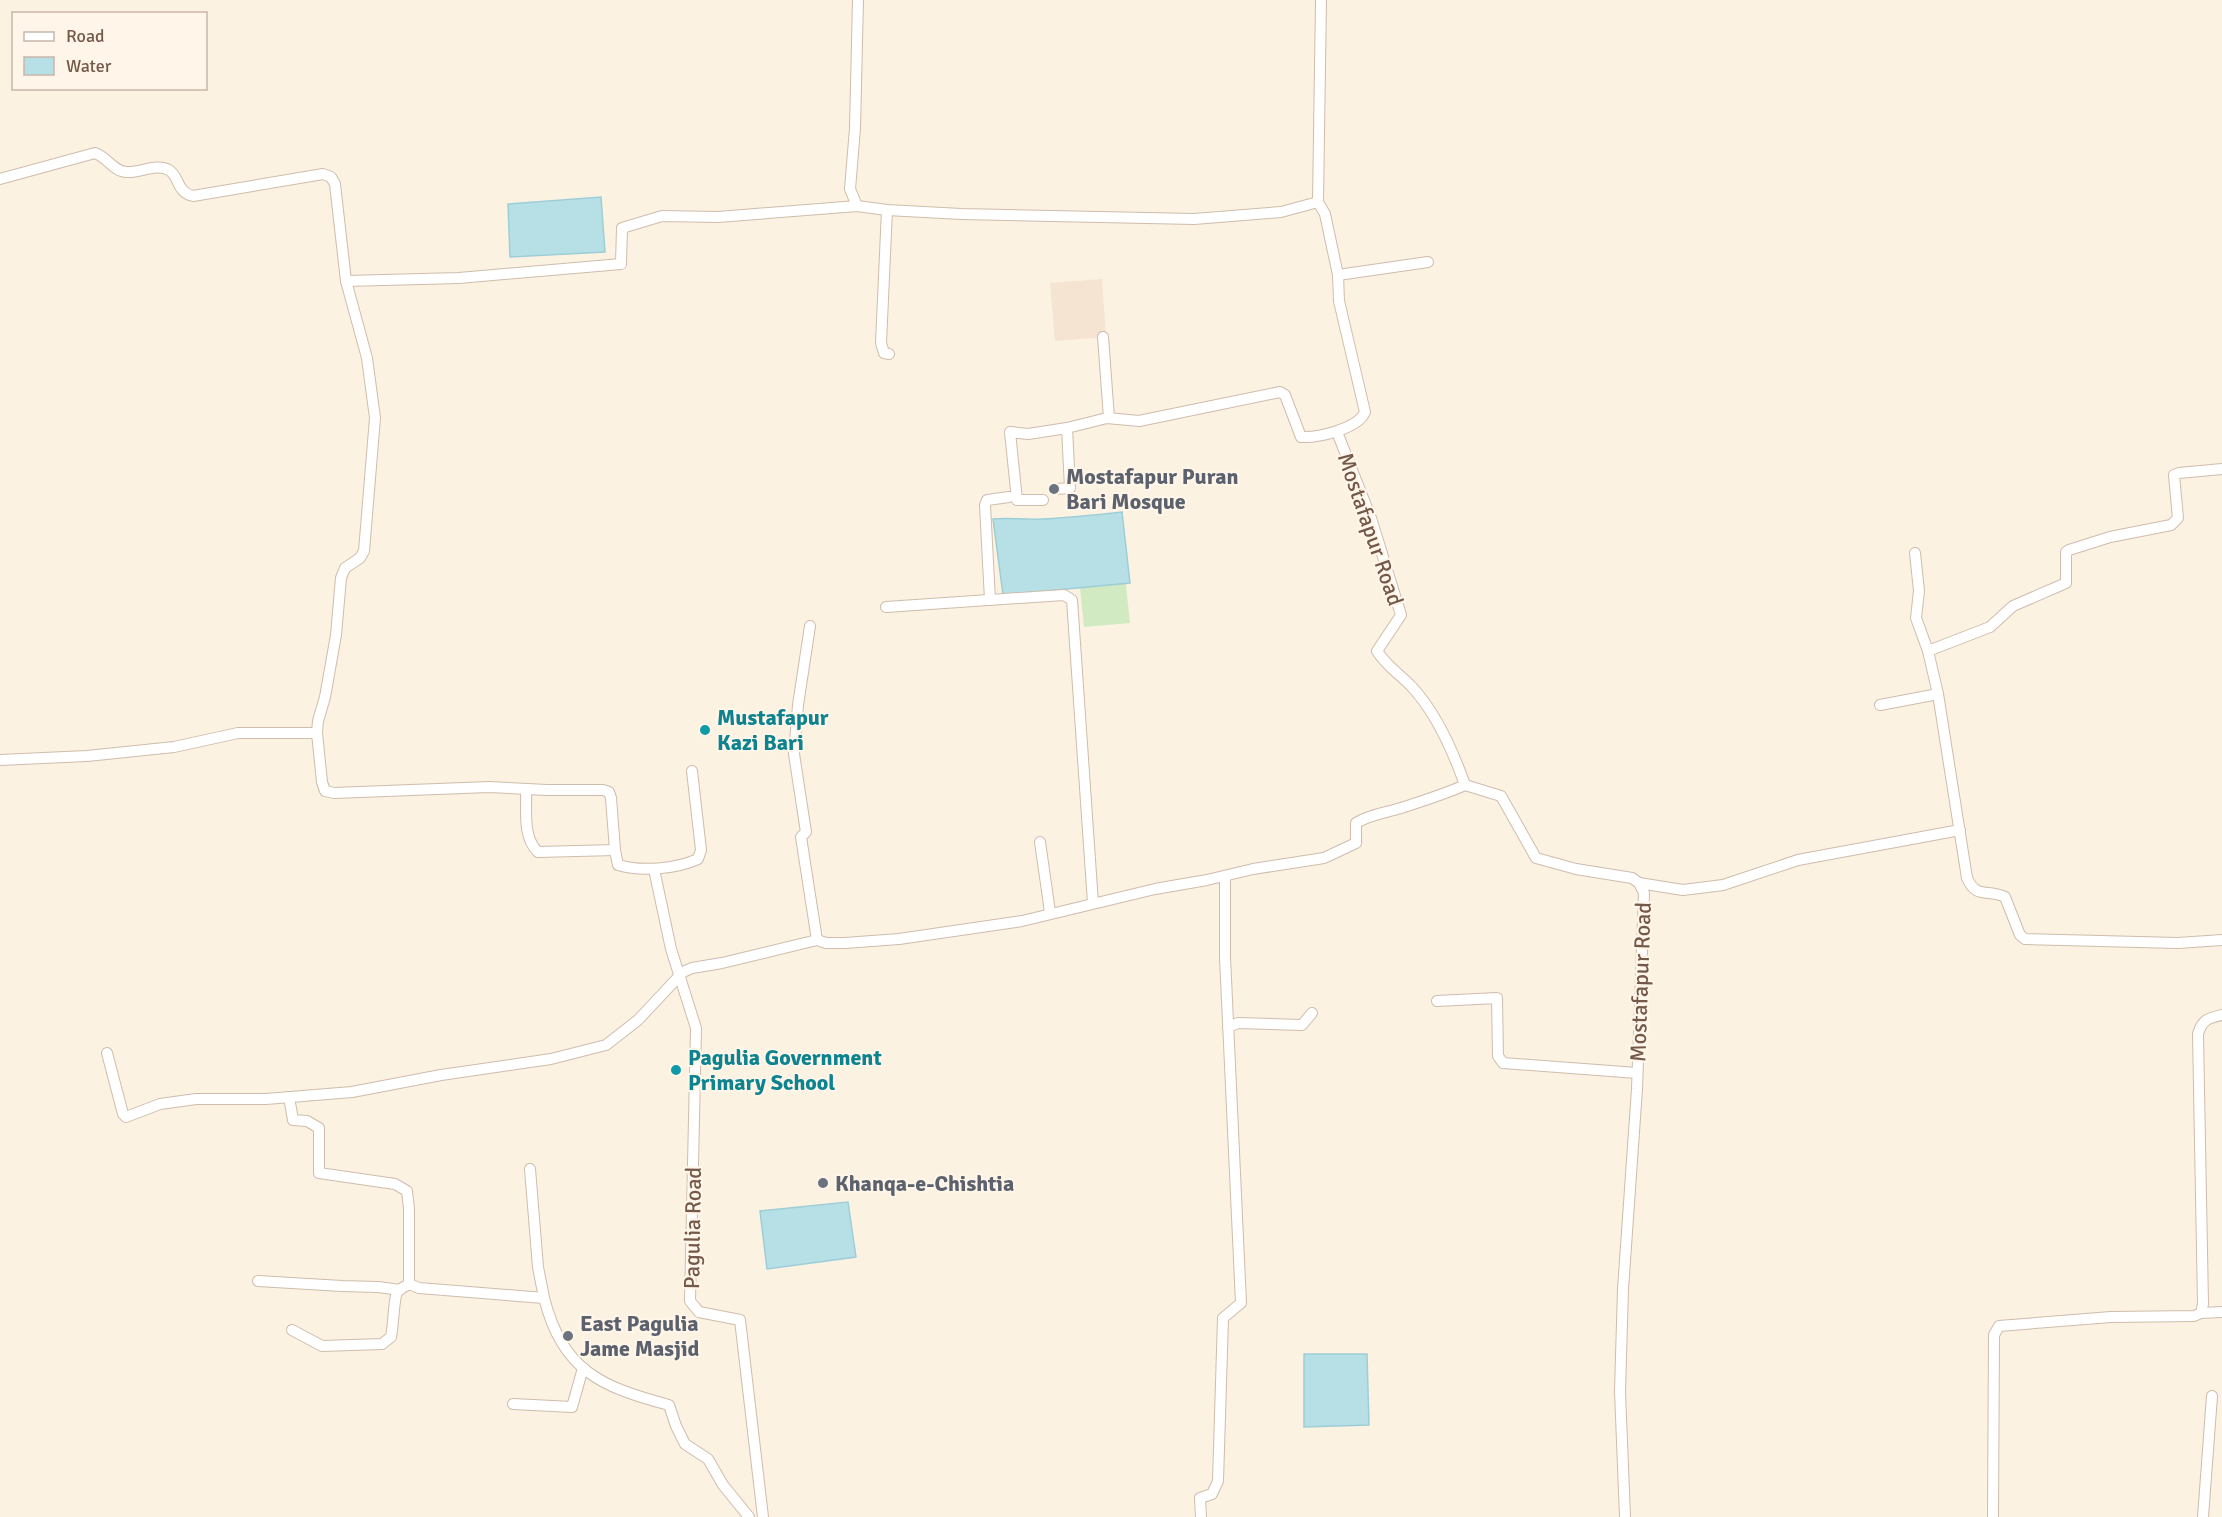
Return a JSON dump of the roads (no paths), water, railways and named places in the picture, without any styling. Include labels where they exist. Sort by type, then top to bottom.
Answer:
[{"type":"street","points":[[857,206],[850,189],[855,128],[858,0]]},
{"type":"street","points":[[346,281],[459,278],[621,264],[622,228],[662,216],[718,217],[857,206],[961,214],[1194,219],[1281,212],[1318,202],[1321,0]]},
{"type":"street","points":[[0,179],[95,153],[102,155],[120,171],[168,169],[186,195],[193,196],[322,174],[331,177],[335,183],[346,281],[367,358],[375,418],[364,551],[360,558],[345,568],[342,578],[336,635],[325,697],[318,721],[317,733],[325,791],[346,793],[489,787],[603,790],[609,792],[618,865],[628,868],[654,869],[698,859],[701,850],[692,771]]},
{"type":"street","name":"Mostafapur Road","points":[[1318,202],[1325,214],[1338,275],[1339,301],[1365,412],[1363,417],[1337,432],[1371,518],[1401,615],[1377,651],[1385,664],[1412,687],[1429,710],[1456,759],[1465,785],[1501,796],[1536,858],[1576,869],[1632,878],[1639,883],[1644,892],[1637,1073],[1621,1346],[1620,1391],[1625,1517]]},
{"type":"street","points":[[886,210],[881,343],[884,353],[889,354]]},
{"type":"street","points":[[1338,275],[1428,262]]},
{"type":"street","points":[[1103,337],[1109,418]]},
{"type":"street","points":[[1043,500],[1017,500],[1010,432],[1028,434],[1109,418],[1139,421],[1283,392],[1301,437],[1337,432]]},
{"type":"street","points":[[1056,489],[1070,488],[1067,428]]},
{"type":"street","points":[[1928,651],[1990,627],[2013,606],[2067,584],[2066,552],[2069,550],[2110,537],[2171,525],[2178,518],[2174,475],[2222,470]]},
{"type":"street","points":[[990,600],[985,505],[991,499],[1009,497]]},
{"type":"street","points":[[1915,553],[1919,591],[1916,618],[1928,651],[1938,694],[1967,878],[1971,887],[1977,892],[1999,894],[2005,897],[2020,935],[2025,939],[2178,943],[2222,940]]},
{"type":"street","points":[[886,607],[1064,595],[1072,600],[1093,903]]},
{"type":"street","points":[[810,626],[798,705],[794,753],[806,832],[801,837],[802,853],[817,940]]},
{"type":"street","points":[[1880,705],[1938,694]]},
{"type":"street","points":[[0,760],[87,756],[174,747],[238,733],[317,733]]},
{"type":"street","points":[[107,1053],[123,1114],[126,1117],[160,1104],[196,1099],[289,1097],[352,1092],[451,1073],[551,1059],[606,1045],[638,1020],[680,975],[692,968],[817,940],[844,944],[921,937],[1022,921],[1050,912],[1082,908],[1093,903],[1253,869],[1324,858],[1356,843],[1356,823],[1370,815],[1449,793],[1465,785]]},
{"type":"street","points":[[526,789],[527,833],[530,845],[538,852],[615,850]]},
{"type":"street","points":[[1639,883],[1683,890],[1723,885],[1798,860],[1960,830]]},
{"type":"street","points":[[1040,842],[1050,912]]},
{"type":"street","points":[[654,869],[671,949],[680,975]]},
{"type":"street","points":[[1201,1517],[1200,1498],[1212,1494],[1218,1481],[1223,1318],[1241,1303],[1225,957],[1225,876]]},
{"type":"street","name":"Pagulia Road","points":[[680,975],[696,1029],[690,1301],[699,1312],[740,1320],[763,1517]]},
{"type":"street","points":[[1437,1001],[1497,998],[1498,1056],[1503,1063],[1637,1073]]},
{"type":"street","points":[[1228,1027],[1238,1023],[1302,1025],[1312,1013]]},
{"type":"street","points":[[2201,1313],[2203,1304],[2198,1034],[2201,1024],[2206,1019],[2222,1015]]},
{"type":"street","points":[[289,1097],[293,1120],[307,1121],[319,1128],[319,1173],[395,1184],[407,1191],[409,1209],[404,1287]]},
{"type":"street","points":[[530,1169],[538,1268],[544,1298],[558,1339],[588,1374],[612,1387],[669,1405],[685,1444],[708,1459],[723,1485],[749,1517]]},
{"type":"street","points":[[258,1281],[404,1287],[544,1298]]},
{"type":"street","points":[[292,1330],[322,1346],[382,1344],[391,1337],[394,1318],[393,1305],[397,1291],[404,1287]]},
{"type":"street","points":[[1993,1517],[1995,1335],[1999,1326],[2111,1317],[2194,1316],[2201,1313],[2222,1312]]},
{"type":"street","points":[[513,1404],[572,1407],[583,1368]]},
{"type":"street","points":[[2203,1517],[2211,1396]]},
{"type":"water","points":[[601,197],[605,252],[510,257],[508,204]]},
{"type":"water","points":[[1122,512],[1130,583],[1003,595],[993,519],[1051,519]]},
{"type":"water","points":[[848,1202],[856,1257],[767,1269],[760,1211]]},
{"type":"water","points":[[1304,1354],[1367,1354],[1369,1425],[1304,1427]]},
{"type":"place","name":"Mostafapur Puran Bari Mosque","points":[[1054,489]]},
{"type":"place","name":"Mustafapur Kazi Bari","points":[[705,730]]},
{"type":"place","name":"Pagulia Government Primary School","points":[[676,1070]]},
{"type":"place","name":"Khanqa-e-Chishtia","points":[[823,1183]]},
{"type":"place","name":"East Pagulia Jame Masjid","points":[[568,1336]]}]
